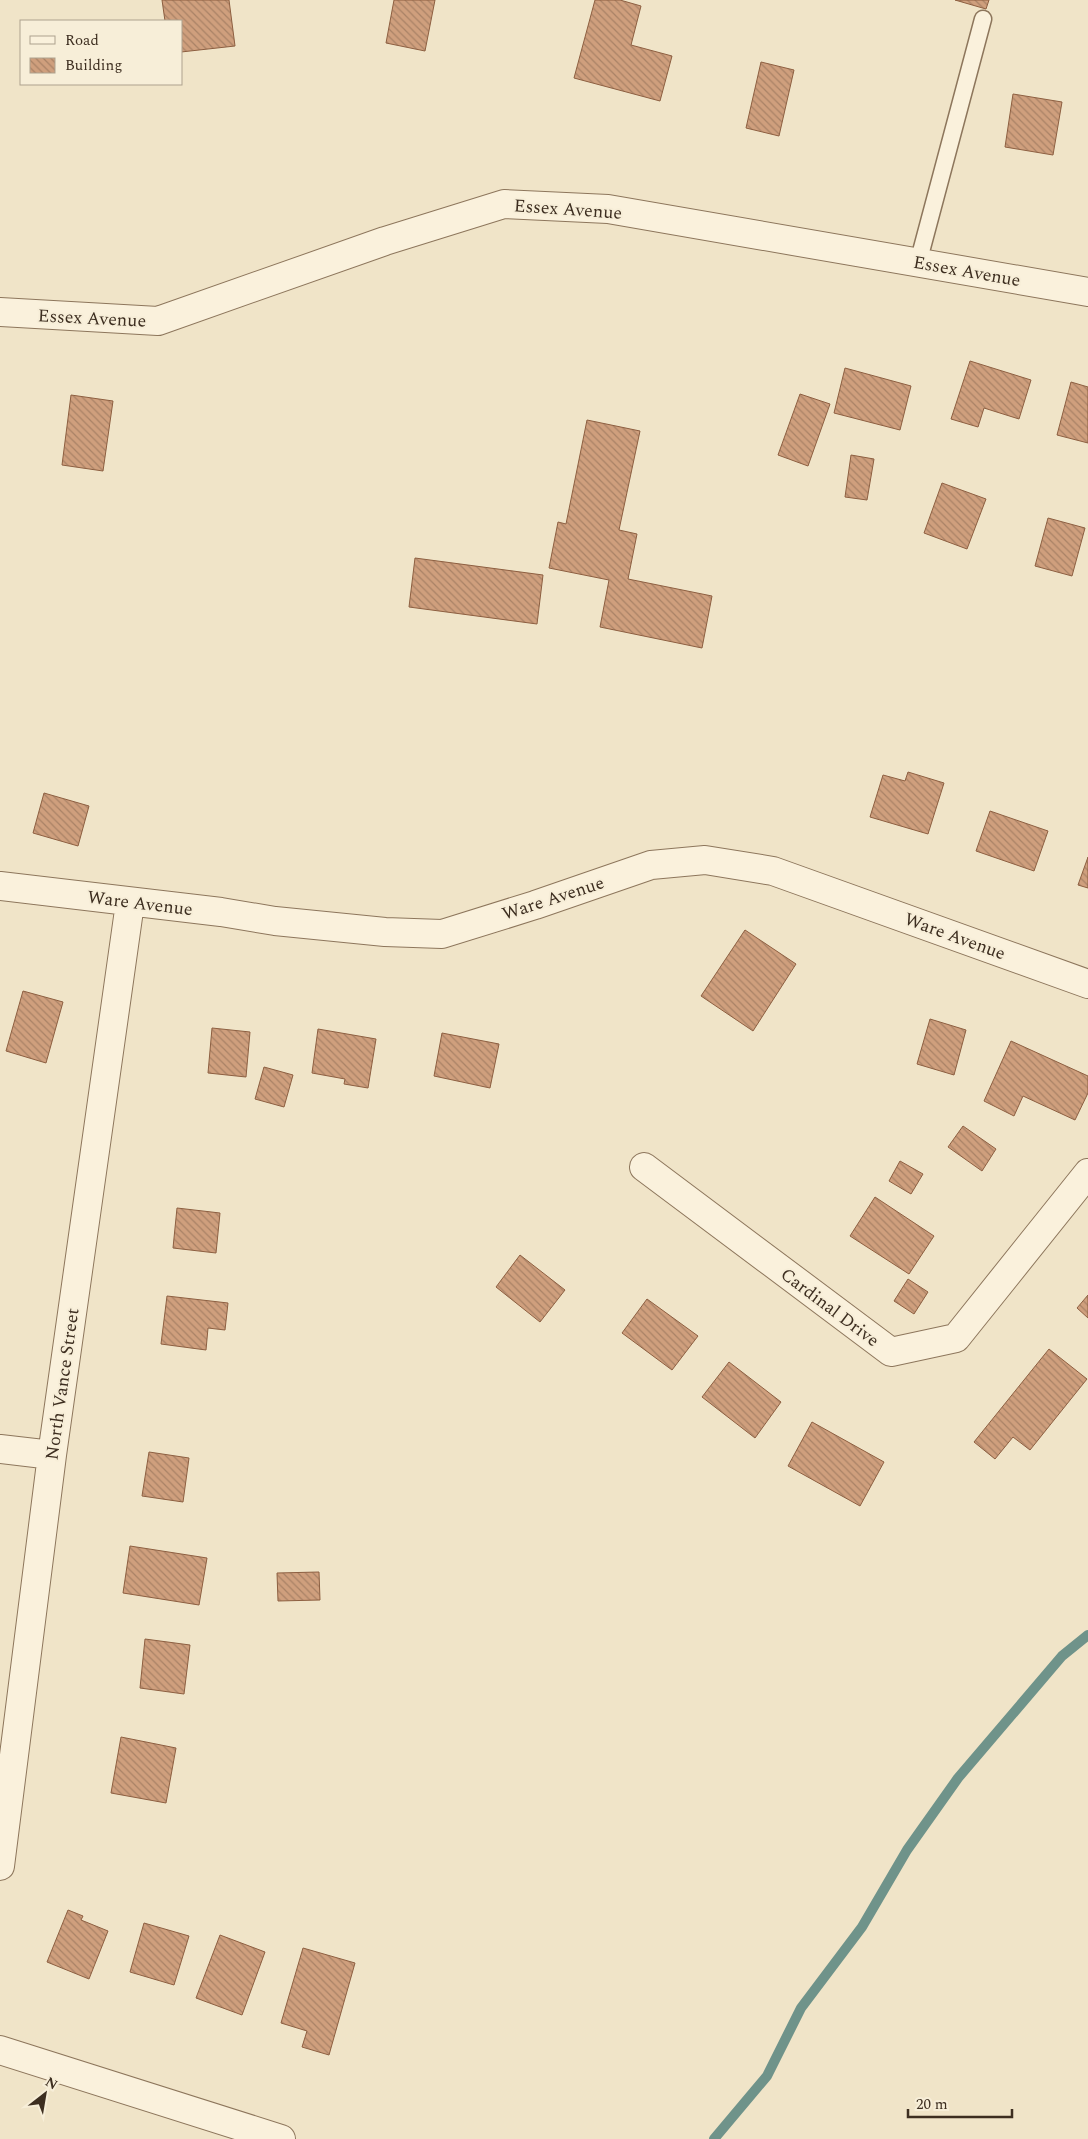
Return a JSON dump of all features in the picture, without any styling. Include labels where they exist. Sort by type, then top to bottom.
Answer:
[{"type":"street","name":"Essex Avenue","points":[[0,312],[158,322],[384,241],[504,204],[608,209],[1088,292]]},
{"type":"street","name":"Ware Avenue","points":[[0,886],[385,932],[442,934],[535,905],[651,865],[705,860],[773,871],[1088,984]]},
{"type":"street","name":"North Vance Street","points":[[0,1866],[52,1455],[130,902]]},
{"type":"street","name":"Cardinal Drive","points":[[644,1167],[891,1352],[956,1338],[1088,1173]]},
{"type":"street","points":[[0,1449],[52,1455]]},
{"type":"street","points":[[0,2050],[281,2139]]},
{"type":"lane","points":[[918,263],[982,19]]},
{"type":"building","points":[[162,0],[229,0],[235,46],[182,52],[182,20],[165,20]]},
{"type":"building","points":[[394,0],[435,0],[425,51],[386,43]]},
{"type":"building","points":[[595,0],[620,0],[641,6],[631,45],[672,56],[660,101],[574,78]]},
{"type":"building","points":[[955,0],[989,0],[986,9]]},
{"type":"building","points":[[761,62],[794,70],[779,136],[746,128]]},
{"type":"building","points":[[1013,94],[1062,102],[1053,155],[1005,147]]},
{"type":"building","points":[[970,361],[1031,380],[1019,419],[984,408],[978,427],[951,419]]},
{"type":"building","points":[[845,368],[911,386],[900,430],[834,413]]},
{"type":"building","points":[[1071,382],[1088,387],[1088,443],[1057,435]]},
{"type":"building","points":[[800,394],[830,404],[808,466],[778,455]]},
{"type":"building","points":[[71,395],[113,401],[103,471],[62,465]]},
{"type":"building","points":[[587,420],[640,431],[619,530],[637,534],[628,579],[712,596],[702,648],[600,627],[609,580],[549,568],[558,522],[566,524]]},
{"type":"building","points":[[851,455],[874,459],[867,500],[845,497]]},
{"type":"building","points":[[942,483],[986,499],[967,549],[924,533]]},
{"type":"building","points":[[1048,518],[1085,528],[1072,576],[1035,566]]},
{"type":"building","points":[[415,558],[543,575],[537,624],[409,607]]},
{"type":"building","points":[[908,772],[944,783],[928,834],[870,817],[883,775],[905,781]]},
{"type":"building","points":[[44,793],[89,806],[78,846],[33,833]]},
{"type":"building","points":[[990,811],[1048,831],[1034,871],[976,851]]},
{"type":"building","points":[[1088,857],[1088,888],[1078,885]]},
{"type":"building","points":[[745,930],[796,964],[753,1031],[701,996]]},
{"type":"building","points":[[23,991],[63,1002],[46,1063],[6,1051]]},
{"type":"building","points":[[930,1019],[966,1030],[954,1075],[917,1064]]},
{"type":"building","points":[[212,1028],[250,1032],[246,1077],[208,1073]]},
{"type":"building","points":[[318,1029],[376,1039],[368,1088],[344,1084],[345,1079],[312,1073]]},
{"type":"building","points":[[442,1033],[499,1044],[490,1088],[434,1076]]},
{"type":"building","points":[[1011,1041],[1088,1076],[1088,1093],[1075,1120],[1023,1096],[1014,1116],[984,1101]]},
{"type":"building","points":[[264,1067],[293,1075],[284,1107],[255,1099]]},
{"type":"building","points":[[963,1126],[996,1149],[982,1171],[948,1147]]},
{"type":"building","points":[[900,1161],[923,1174],[911,1194],[889,1181]]},
{"type":"building","points":[[875,1197],[934,1236],[909,1274],[850,1236]]},
{"type":"building","points":[[177,1208],[220,1213],[216,1253],[173,1248]]},
{"type":"building","points":[[520,1255],[565,1290],[540,1322],[496,1287]]},
{"type":"building","points":[[908,1279],[928,1292],[914,1314],[894,1301]]},
{"type":"building","points":[[1088,1295],[1088,1318],[1077,1308]]},
{"type":"building","points":[[167,1296],[228,1303],[225,1330],[208,1328],[206,1350],[161,1344]]},
{"type":"building","points":[[647,1299],[698,1336],[672,1370],[622,1333]]},
{"type":"building","points":[[1049,1349],[1087,1379],[1030,1450],[1013,1437],[995,1459],[974,1442]]},
{"type":"building","points":[[729,1362],[781,1402],[755,1438],[702,1397]]},
{"type":"building","points":[[812,1422],[884,1462],[860,1506],[788,1466]]},
{"type":"building","points":[[149,1452],[189,1458],[183,1502],[142,1496]]},
{"type":"building","points":[[130,1546],[207,1558],[199,1605],[123,1593]]},
{"type":"building","points":[[319,1572],[320,1600],[278,1601],[277,1573]]},
{"type":"building","points":[[145,1639],[190,1645],[184,1694],[140,1688]]},
{"type":"building","points":[[121,1737],[176,1748],[166,1803],[111,1793]]},
{"type":"building","points":[[68,1910],[83,1916],[81,1920],[108,1931],[89,1979],[47,1962]]},
{"type":"building","points":[[144,1923],[189,1936],[174,1985],[130,1972]]},
{"type":"building","points":[[220,1935],[265,1952],[242,2015],[196,1998]]},
{"type":"building","points":[[303,1948],[355,1963],[329,2055],[302,2047],[307,2031],[281,2023]]},
{"type":"waterway","points":[[714,2139],[767,2076],[801,2008],[862,1927],[907,1850],[958,1778],[1062,1656],[1088,1635]]}]
